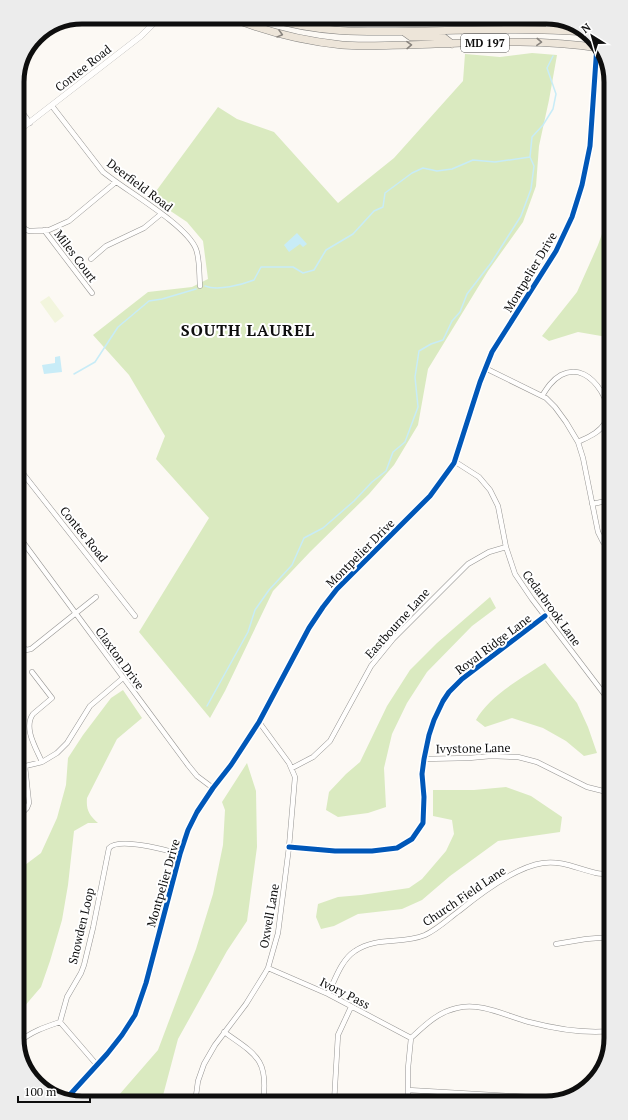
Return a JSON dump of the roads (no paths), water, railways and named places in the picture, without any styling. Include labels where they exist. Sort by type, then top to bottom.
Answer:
[{"type":"main road","name":"MD 197","points":[[248,24],[305,40],[342,45],[382,46],[532,42],[572,45]]},
{"type":"main road","name":"MD 197","points":[[295,24],[327,30],[366,32],[505,29],[548,29],[572,31]]},
{"type":"main road","points":[[404,32],[411,37],[443,37],[452,44]]},
{"type":"street","name":"Contee Road","points":[[24,127],[140,36],[153,24]]},
{"type":"street","points":[[505,24],[505,29]]},
{"type":"street","points":[[548,24],[548,29]]},
{"type":"street","name":"Montpelier Drive","points":[[70,1095],[117,1043],[135,1015],[146,983],[180,854],[188,830],[197,812],[231,765],[259,722],[309,628],[326,603],[337,589],[430,496],[448,473],[454,462],[486,368],[500,339],[556,251],[572,217],[582,185],[590,146],[597,56]]},
{"type":"street","name":"Deerfield Road","points":[[52,106],[98,166],[116,182],[182,229],[194,244],[198,257],[200,286]]},
{"type":"street","points":[[24,115],[30,123]]},
{"type":"street","points":[[24,227],[29,231],[44,230],[58,226],[69,220],[116,182]]},
{"type":"street","points":[[91,259],[106,246],[144,228],[161,214]]},
{"type":"street","name":"Miles Court","points":[[44,230],[92,293]]},
{"type":"street","points":[[486,368],[542,396],[550,402],[560,414],[578,442],[583,458],[598,532],[604,543]]},
{"type":"street","points":[[542,396],[554,380],[559,376],[568,373],[583,373],[595,382],[604,398]]},
{"type":"street","points":[[578,442],[597,432],[604,424]]},
{"type":"street","name":"Cedarbrook Lane","points":[[454,462],[479,477],[490,490],[498,506],[506,548],[515,574],[526,592],[604,694]]},
{"type":"street","name":"Contee Road","points":[[24,475],[135,616]]},
{"type":"street","points":[[592,504],[604,501]]},
{"type":"street","name":"Claxton Drive","points":[[24,543],[188,765],[197,776],[213,788]]},
{"type":"street","name":"Eastbourne Lane","points":[[292,768],[313,757],[330,741],[371,666],[397,634],[468,564],[489,552],[506,548]]},
{"type":"street","points":[[24,648],[29,650],[96,598]]},
{"type":"street","name":"Royal Ridge Lane","points":[[289,847],[335,851],[372,851],[396,848],[412,839],[423,823],[424,797],[422,774],[424,759],[429,735],[443,701],[449,692],[462,679],[545,616]]},
{"type":"street","points":[[32,672],[52,698],[30,717],[30,731],[42,762]]},
{"type":"street","points":[[24,811],[29,803],[25,766],[42,762],[57,753],[62,748],[90,706],[123,678]]},
{"type":"street","name":"Oxwell Lane","points":[[196,1096],[198,1081],[204,1064],[224,1032],[246,1004],[268,968],[278,933],[289,847],[295,774],[259,722]]},
{"type":"street","name":"Ivystone Lane","points":[[424,759],[491,756],[518,757],[537,762],[587,787],[604,791]]},
{"type":"street","name":"Snowden Loop","points":[[60,1022],[66,996],[81,973],[84,965],[109,848],[115,844],[138,845],[159,848],[180,854]]},
{"type":"street","name":"Church Field Lane","points":[[328,994],[345,960],[354,952],[376,942],[402,941],[415,939],[424,935],[441,925],[488,889],[524,869],[543,863],[560,863],[596,873],[604,874]]},
{"type":"street","points":[[556,944],[604,938]]},
{"type":"street","name":"Ivory Pass","points":[[268,968],[328,994],[351,1008],[412,1038]]},
{"type":"street","points":[[408,1096],[408,1068],[412,1038],[425,1025],[440,1014],[458,1007],[487,1009],[528,1022],[566,1030],[604,1030]]},
{"type":"street","points":[[334,1096],[338,1035],[351,1008]]},
{"type":"street","points":[[24,1039],[39,1030],[60,1022],[97,1065]]},
{"type":"street","points":[[224,1032],[252,1052],[261,1063],[265,1079],[264,1096]]},
{"type":"street","points":[[408,1090],[512,1096]]},
{"type":"water","points":[[297,233],[307,244],[303,247],[300,244],[289,252],[284,245]]},
{"type":"water","points":[[60,356],[62,372],[44,374],[42,365],[55,363],[55,357]]},
{"type":"waterway","points":[[205,286],[223,288],[249,282],[254,280],[261,267],[293,267],[303,273],[314,270],[326,250],[353,234],[374,211],[383,207],[385,193],[412,173],[423,168],[437,171],[452,169],[473,160],[495,162],[530,157],[532,137],[543,125],[553,109],[556,94],[547,68],[553,56]]},
{"type":"waterway","points":[[207,706],[248,632],[255,610],[269,590],[292,565],[304,538],[323,528],[354,501],[372,482],[386,471],[393,452],[405,442],[418,407],[415,377],[419,351],[431,344],[443,340],[452,321],[460,312],[467,294],[491,263],[521,216],[531,189],[534,166],[530,157]]},
{"type":"waterway","points":[[74,374],[95,362],[118,327],[149,301],[162,299],[196,289]]},
{"type":"district","name":"SOUTH LAUREL","points":[[248,330]]}]
